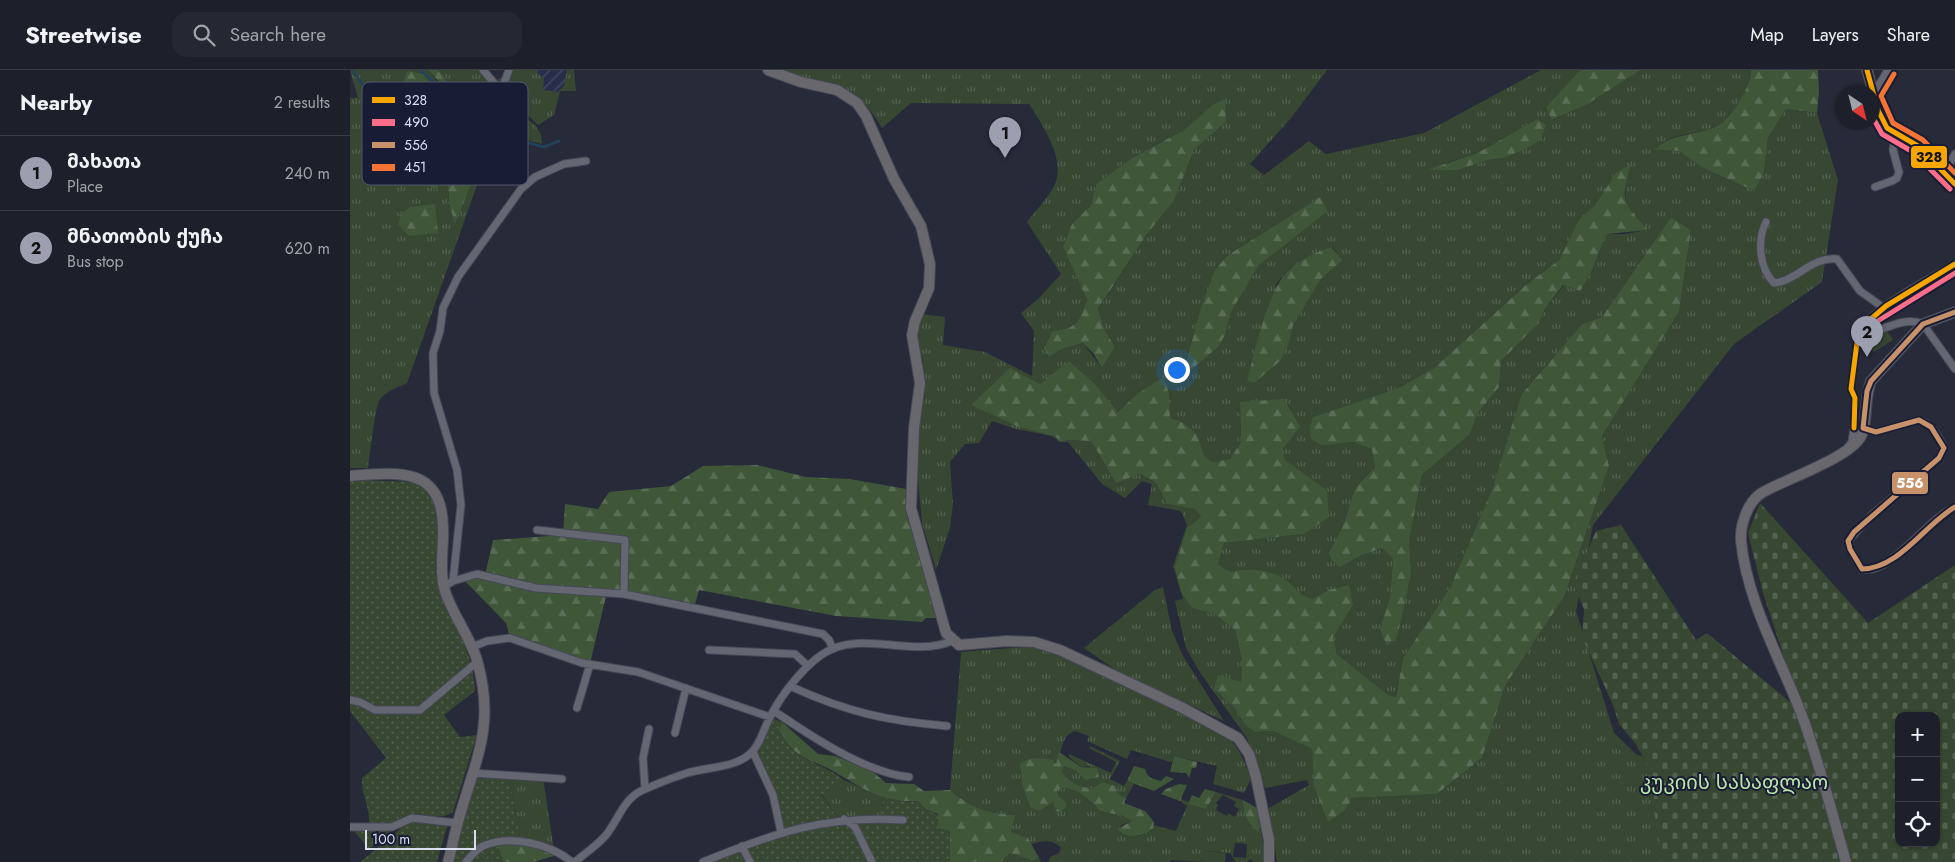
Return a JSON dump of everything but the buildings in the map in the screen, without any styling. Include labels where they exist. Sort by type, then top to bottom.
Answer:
[{"type":"street","points":[[483,70],[493,82]]},
{"type":"street","points":[[505,82],[510,70]]},
{"type":"street","points":[[768,70],[801,82],[837,90],[858,103],[866,116],[894,179],[921,226],[930,264],[929,288],[915,321],[912,335],[920,383],[914,428],[911,508],[946,633],[952,641],[959,645],[1007,641],[1034,642],[1060,650],[1181,707],[1238,738],[1249,754],[1256,777],[1269,840],[1269,862]]},
{"type":"street","points":[[1867,70],[1871,85]]},
{"type":"street","points":[[1879,85],[1888,70]]},
{"type":"street","points":[[1880,111],[1887,128],[1918,146],[1955,184]]},
{"type":"street","points":[[1875,187],[1897,178],[1899,172],[1893,150],[1895,134]]},
{"type":"street","points":[[1945,173],[1955,154]]},
{"type":"street","points":[[528,182],[564,164],[586,161]]},
{"type":"street","points":[[453,581],[460,518],[460,497],[457,470],[434,394],[433,352],[440,331],[443,308],[458,277],[520,188],[524,185]]},
{"type":"street","points":[[1766,222],[1759,235],[1766,275],[1774,282],[1785,282],[1820,261],[1830,258],[1838,260],[1860,292],[1884,308]]},
{"type":"street","points":[[1846,862],[1801,714],[1758,609],[1741,540],[1744,520],[1752,500],[1770,488],[1857,444],[1858,428],[1855,398],[1851,389],[1858,335],[1868,319],[1955,264]]},
{"type":"street","points":[[1858,428],[1867,391],[1872,381],[1923,324],[1955,312]]},
{"type":"street","points":[[1858,335],[1866,335],[1891,324],[1916,321],[1923,324],[1955,369]]},
{"type":"street","points":[[1858,428],[1876,432],[1919,420],[1925,421],[1944,448],[1938,458],[1872,515],[1848,541],[1850,549],[1862,569],[1870,571],[1881,567],[1928,525],[1955,507]]},
{"type":"street","points":[[350,476],[414,475],[434,489],[442,508],[443,528],[440,556],[444,587],[472,647],[477,662],[485,710],[484,729],[473,773],[457,823],[448,862]]},
{"type":"street","points":[[537,530],[625,540],[624,594]]},
{"type":"street","points":[[444,587],[453,581],[477,574],[536,588],[624,594],[823,634],[829,640],[833,649]]},
{"type":"street","points":[[472,647],[487,641],[510,638],[590,664],[638,672],[772,714],[849,756],[886,772],[909,777]]},
{"type":"street","points":[[466,862],[482,846],[513,841],[554,850],[573,862],[606,836],[631,797],[645,789],[687,773],[734,762],[753,752],[772,714],[807,665],[833,649],[863,644],[925,647],[941,645],[952,641]]},
{"type":"street","points":[[709,650],[795,654],[807,665]]},
{"type":"street","points":[[350,700],[360,702],[375,710],[420,710],[477,662]]},
{"type":"street","points":[[578,708],[590,664]]},
{"type":"street","points":[[792,687],[827,703],[864,714],[901,722],[947,726]]},
{"type":"street","points":[[675,733],[686,688]]},
{"type":"street","points":[[645,789],[644,758],[649,728]]},
{"type":"street","points":[[753,752],[773,795],[781,832]]},
{"type":"street","points":[[473,773],[562,779]]},
{"type":"street","points":[[350,827],[392,827],[412,818],[457,823]]},
{"type":"street","points":[[844,819],[855,827],[872,862]]},
{"type":"street","points":[[703,862],[781,832],[812,824],[844,819],[903,820]]},
{"type":"street","points":[[742,846],[750,862]]},
{"type":"shaded area","points":[[535,70],[567,70],[564,86],[558,92],[542,90]]},
{"type":"green space","points":[[350,70],[428,70],[438,82],[362,82],[362,185],[429,185],[438,193],[438,185],[448,185],[449,203],[451,185],[477,185],[407,383],[386,394],[378,403],[368,468],[350,468],[350,98],[358,98]]},
{"type":"green space","points":[[428,70],[438,70],[447,82],[439,82]]},
{"type":"green space","points":[[438,70],[480,70],[491,82],[446,82]]},
{"type":"green space","points":[[510,70],[535,70],[544,79],[543,90],[558,92],[564,86],[567,70],[574,70],[576,91],[560,91],[554,115],[538,125],[528,115],[528,82],[495,82]]},
{"type":"green space","points":[[778,70],[1327,70],[1291,118],[1250,164],[1264,175],[1309,141],[1326,154],[1424,133],[1541,70],[1580,70],[1546,107],[1553,120],[1586,105],[1641,70],[1751,70],[1745,92],[1724,121],[1711,128],[1677,136],[1662,144],[1656,150],[1679,151],[1701,167],[1754,191],[1764,173],[1768,138],[1786,109],[1817,113],[1838,180],[1822,282],[1734,344],[1593,525],[1576,611],[1614,733],[1637,755],[1668,762],[1690,862],[1277,862],[1269,808],[1309,785],[1307,780],[1265,788],[1247,738],[1201,674],[1186,648],[1175,601],[1183,599],[1173,566],[1187,525],[1181,511],[1148,505],[1152,484],[1142,481],[1125,498],[1102,484],[1068,442],[1060,442],[1052,436],[1016,429],[992,421],[979,443],[965,444],[950,462],[953,504],[950,528],[936,570],[922,523],[916,459],[920,417],[925,395],[923,361],[917,340],[921,314],[945,317],[943,345],[985,352],[1032,376],[1034,331],[1021,313],[1038,299],[1061,274],[1027,222],[1046,199],[1055,184],[1058,174],[1055,153],[1046,132],[1029,104],[911,103],[882,128],[872,112],[850,92],[824,82]],"holes":[[[1212,105],[1226,122],[1194,150],[1174,201],[1147,234],[1098,310],[1104,329],[1115,347],[1102,368],[1083,343],[1062,349],[1049,357],[1044,348],[1079,322],[1087,300],[1063,247],[1072,224],[1091,205],[1096,184],[1132,158],[1184,130]],[[1537,119],[1504,158],[1488,160],[1458,170],[1446,163],[1479,152]],[[1625,188],[1626,205],[1647,230],[1625,234],[1607,234],[1592,271],[1580,291],[1564,285],[1545,309],[1539,323],[1501,361],[1499,387],[1478,413],[1470,434],[1422,475],[1409,541],[1411,569],[1388,645],[1380,629],[1390,597],[1393,559],[1382,548],[1360,556],[1339,568],[1328,554],[1342,526],[1354,492],[1361,481],[1375,468],[1372,448],[1354,442],[1341,443],[1313,417],[1398,388],[1434,368],[1527,284],[1559,260],[1579,219],[1596,204],[1605,192]],[[1320,197],[1281,246],[1259,265],[1231,312],[1225,335],[1197,326],[1215,270],[1228,255]],[[1671,217],[1691,230],[1679,312],[1602,436],[1609,466],[1564,597],[1505,686],[1482,758],[1437,794],[1352,798],[1345,810],[1313,764],[1312,749],[1273,731],[1255,732],[1245,725],[1234,707],[1214,689],[1241,682],[1242,660],[1235,630],[1214,614],[1192,608],[1201,517],[1194,508],[1167,504],[1156,483],[1139,474],[1116,482],[1091,441],[1061,440],[1053,436],[1010,369],[1040,384],[1096,385],[1118,412],[1137,394],[1169,394],[1169,418],[1184,423],[1197,434],[1205,457],[1214,462],[1230,460],[1241,442],[1240,402],[1282,450],[1284,460],[1327,490],[1304,534],[1224,543],[1218,565],[1231,572],[1251,571],[1275,575],[1286,581],[1301,594],[1312,599],[1329,590],[1353,605],[1333,638],[1337,654],[1388,695],[1396,697],[1403,658],[1450,588],[1493,487],[1521,395],[1582,324],[1602,317]],[[1332,247],[1343,260],[1321,279],[1293,326],[1287,348],[1254,383],[1247,381],[1277,283],[1290,268]]]},
{"type":"green space","points":[[1580,70],[1641,70],[1586,105],[1552,120],[1546,107]]},
{"type":"green space","points":[[1751,70],[1818,70],[1819,92],[1817,113],[1786,109],[1768,138],[1764,173],[1754,191],[1701,167],[1679,151],[1655,150],[1669,140],[1711,128],[1724,121],[1745,92]]},
{"type":"green space","points":[[407,71],[423,74],[429,82],[403,82]]},
{"type":"green space","points":[[1225,99],[1226,122],[1194,150],[1174,201],[1147,234],[1098,309],[1104,329],[1115,347],[1102,368],[1093,353],[1083,343],[1062,349],[1049,357],[1044,348],[1053,331],[1073,326],[1082,314],[1087,300],[1063,247],[1072,224],[1091,205],[1096,184],[1132,158],[1184,130],[1212,105]]},
{"type":"green space","points":[[1537,119],[1546,125],[1541,139],[1529,147],[1504,158],[1488,160],[1458,170],[1428,170],[1479,152]]},
{"type":"green space","points":[[528,120],[535,125],[541,134],[542,144],[528,140]]},
{"type":"green space","points":[[1631,164],[1625,186],[1626,200],[1633,213],[1648,230],[1607,234],[1592,271],[1580,291],[1563,285],[1545,309],[1539,323],[1501,361],[1499,387],[1478,413],[1470,434],[1422,475],[1409,541],[1411,569],[1407,593],[1397,637],[1387,646],[1380,629],[1390,597],[1393,559],[1382,548],[1360,556],[1339,568],[1328,554],[1342,526],[1354,492],[1375,468],[1372,449],[1354,442],[1321,445],[1311,439],[1310,427],[1313,417],[1398,388],[1434,368],[1527,284],[1559,260],[1579,219],[1596,204],[1616,173]]},
{"type":"green space","points":[[429,185],[438,185],[438,193]]},
{"type":"green space","points":[[448,185],[471,185],[455,224],[449,203]]},
{"type":"green space","points":[[1320,197],[1328,211],[1259,265],[1231,312],[1225,335],[1218,347],[1192,369],[1185,367],[1201,308],[1215,270],[1228,255]]},
{"type":"green space","points":[[435,204],[438,233],[409,236],[398,224],[401,214],[410,207]]},
{"type":"green space","points":[[1671,217],[1691,230],[1679,312],[1602,436],[1609,466],[1564,597],[1505,686],[1482,758],[1437,794],[1352,798],[1345,810],[1328,822],[1314,786],[1312,749],[1273,731],[1255,732],[1245,725],[1234,707],[1214,689],[1218,675],[1241,682],[1242,660],[1235,630],[1214,614],[1192,608],[1181,592],[1175,567],[1187,528],[1201,517],[1195,509],[1167,504],[1156,483],[1140,474],[1116,483],[1091,441],[1061,440],[1017,426],[971,405],[1010,368],[1040,384],[1069,361],[1096,385],[1118,412],[1137,394],[1164,377],[1169,394],[1170,418],[1184,423],[1197,434],[1205,457],[1214,462],[1230,459],[1241,442],[1240,402],[1284,399],[1300,427],[1282,450],[1285,460],[1327,490],[1329,517],[1304,534],[1224,543],[1218,565],[1231,572],[1251,570],[1271,573],[1284,579],[1312,599],[1329,590],[1349,585],[1353,605],[1333,638],[1337,654],[1388,695],[1396,697],[1403,658],[1450,588],[1493,487],[1521,395],[1582,324],[1602,317]]},
{"type":"green space","points":[[1331,247],[1343,260],[1321,279],[1293,326],[1287,349],[1280,361],[1254,383],[1247,381],[1263,320],[1283,277],[1300,261]]},
{"type":"green space","points":[[1885,328],[1893,340],[1874,352],[1866,341]]},
{"type":"green space","points":[[757,465],[806,477],[850,479],[912,490],[942,618],[926,618],[922,622],[836,616],[699,590],[694,608],[607,592],[590,664],[510,638],[506,623],[462,578],[485,575],[493,540],[563,535],[565,504],[598,509],[609,492],[671,486],[703,466]]},
{"type":"green space","points":[[350,481],[417,482],[427,490],[434,500],[437,511],[437,574],[444,600],[466,648],[475,691],[444,715],[460,737],[477,735],[453,812],[445,816],[408,816],[392,825],[371,825],[369,823],[362,778],[386,758],[350,711]]},
{"type":"green space","name":"კუკიის სასაფლაო","points":[[1760,503],[1868,623],[1955,565],[1955,862],[1851,862],[1763,593],[1748,533]]},
{"type":"green space","name":"კუკიის სასაფლაო","points":[[1621,525],[1696,640],[1707,633],[1797,708],[1841,862],[1665,862],[1654,812],[1654,785],[1647,764],[1635,743],[1619,724],[1613,705],[1582,637],[1584,609],[1573,584],[1596,531]]},
{"type":"green space","points":[[1163,587],[1172,631],[1183,656],[1224,721],[1117,671],[1084,648],[1155,590]]},
{"type":"green space","points":[[1024,647],[1040,648],[1064,656],[1226,735],[1242,758],[1251,779],[1244,793],[1213,784],[1217,766],[1174,756],[1172,762],[1131,750],[1127,759],[1087,741],[1089,736],[1075,731],[1067,736],[1058,760],[1052,768],[1023,788],[1030,807],[1053,802],[1056,806],[1059,797],[1057,791],[1068,788],[1087,797],[1100,811],[1123,816],[1133,821],[1121,825],[1120,832],[1139,836],[1153,830],[1153,825],[1176,831],[1187,806],[1180,801],[1181,799],[1206,809],[1216,792],[1243,800],[1243,808],[1260,832],[1257,808],[1266,862],[1254,862],[1250,859],[1247,862],[1236,862],[1230,853],[1205,851],[1203,862],[1171,860],[1170,862],[1049,862],[1050,857],[1059,853],[1061,848],[1058,845],[1047,841],[1030,845],[1028,838],[1011,832],[1014,815],[980,809],[964,801],[950,790],[961,652]],"holes":[[[1223,795],[1236,802],[1234,806],[1239,809],[1235,817],[1228,813],[1227,816],[1216,810],[1218,805],[1216,803]],[[1235,843],[1247,844],[1246,858],[1233,857]]]},
{"type":"green space","points":[[770,717],[782,722],[779,731],[793,750],[844,780],[821,795],[840,820],[855,827],[873,862],[703,862],[781,832],[773,795],[753,752]]},
{"type":"green space","points":[[782,722],[818,754],[835,756],[872,771],[886,783],[914,784],[924,791],[950,790],[980,809],[1015,815],[1011,832],[1028,838],[1039,858],[1033,861],[1010,853],[1001,862],[950,862],[950,831],[937,828],[938,814],[925,809],[918,801],[894,800],[873,793],[802,756],[792,749],[778,731]]},
{"type":"green space","points":[[1090,746],[1120,761],[1110,779],[1124,786],[1127,781],[1134,784],[1126,798],[1118,794],[1116,786],[1102,782],[1091,789],[1075,783],[1062,772],[1064,766],[1076,771],[1085,780],[1090,766],[1081,767],[1069,757],[1069,754],[1111,773],[1116,762],[1089,748]]},
{"type":"green space","points":[[1059,752],[1081,767],[1097,768],[1099,777],[1085,780],[1076,771],[1064,766],[1062,772],[1071,781],[1091,789],[1102,782],[1116,786],[1118,794],[1126,798],[1124,803],[1145,811],[1154,822],[1153,829],[1135,836],[1125,834],[1117,829],[1132,821],[1123,816],[1100,811],[1087,798],[1068,788],[1057,791],[1059,797],[1066,802],[1066,807],[1060,812],[1056,811],[1053,802],[1039,811],[1030,807],[1023,788],[1020,764],[1036,758],[1053,760],[1056,764]]},
{"type":"green space","points":[[1174,756],[1197,762],[1196,768],[1192,768],[1189,778],[1186,773],[1170,772]]},
{"type":"green space","points":[[1134,766],[1145,769],[1149,776],[1155,780],[1161,781],[1166,776],[1174,779],[1154,791],[1127,781]]},
{"type":"green space","points":[[473,773],[509,775],[521,843],[497,843],[503,862],[448,862]]},
{"type":"green space","points":[[509,775],[543,778],[554,850],[521,843]]},
{"type":"green space","points":[[844,780],[883,797],[881,818],[840,820],[821,794]]},
{"type":"green space","points":[[1179,784],[1187,785],[1180,801],[1161,794],[1166,789]]},
{"type":"green space","points":[[1205,789],[1216,792],[1206,809],[1188,804],[1192,795],[1199,798]]},
{"type":"green space","points":[[883,797],[905,802],[918,801],[925,809],[938,815],[938,828],[950,831],[950,862],[876,862],[859,827],[849,821],[881,818]]},
{"type":"green space","points":[[1243,800],[1257,808],[1260,833],[1247,819]]},
{"type":"green space","points":[[407,821],[448,823],[437,862],[360,862],[395,834]]},
{"type":"green space","points":[[391,829],[390,833],[369,849],[354,831]]},
{"type":"green space","points":[[513,841],[561,854],[533,862],[503,862],[497,843]]},
{"type":"green space","points":[[1204,851],[1226,853],[1225,862],[1203,862]]},
{"type":"green space","points":[[1010,853],[1033,861],[1039,858],[1041,862],[1001,862]]},
{"type":"waterway","points":[[352,70],[362,83]]},
{"type":"waterway","points":[[420,70],[434,82]]},
{"type":"waterway","points":[[528,143],[544,147],[559,141]]},
{"type":"transit line","name":"328","points":[[1867,70],[1878,110],[1887,128],[1918,146],[1955,184]]},
{"type":"transit line","name":"451","points":[[1894,74],[1881,96],[1893,123],[1923,140],[1955,173]]},
{"type":"transit line","name":"490","points":[[1880,130],[1882,134],[1913,152],[1950,189]]},
{"type":"transit line","name":"328","points":[[1854,428],[1855,398],[1851,389],[1858,335],[1864,325],[1886,306],[1955,264]]},
{"type":"transit line","name":"490","points":[[1865,339],[1873,324],[1955,273]]},
{"type":"transit line","name":"556","points":[[1955,312],[1923,324],[1871,381],[1867,391],[1863,428],[1876,432],[1919,420],[1931,427],[1944,448],[1939,458],[1854,532],[1848,541],[1850,549],[1862,569],[1876,567],[1900,554],[1955,507]]},
{"type":"place","name":"მახათა","points":[[1005,158]]},
{"type":"place","name":"მნათობის ქუჩა","points":[[1867,357]]}]
